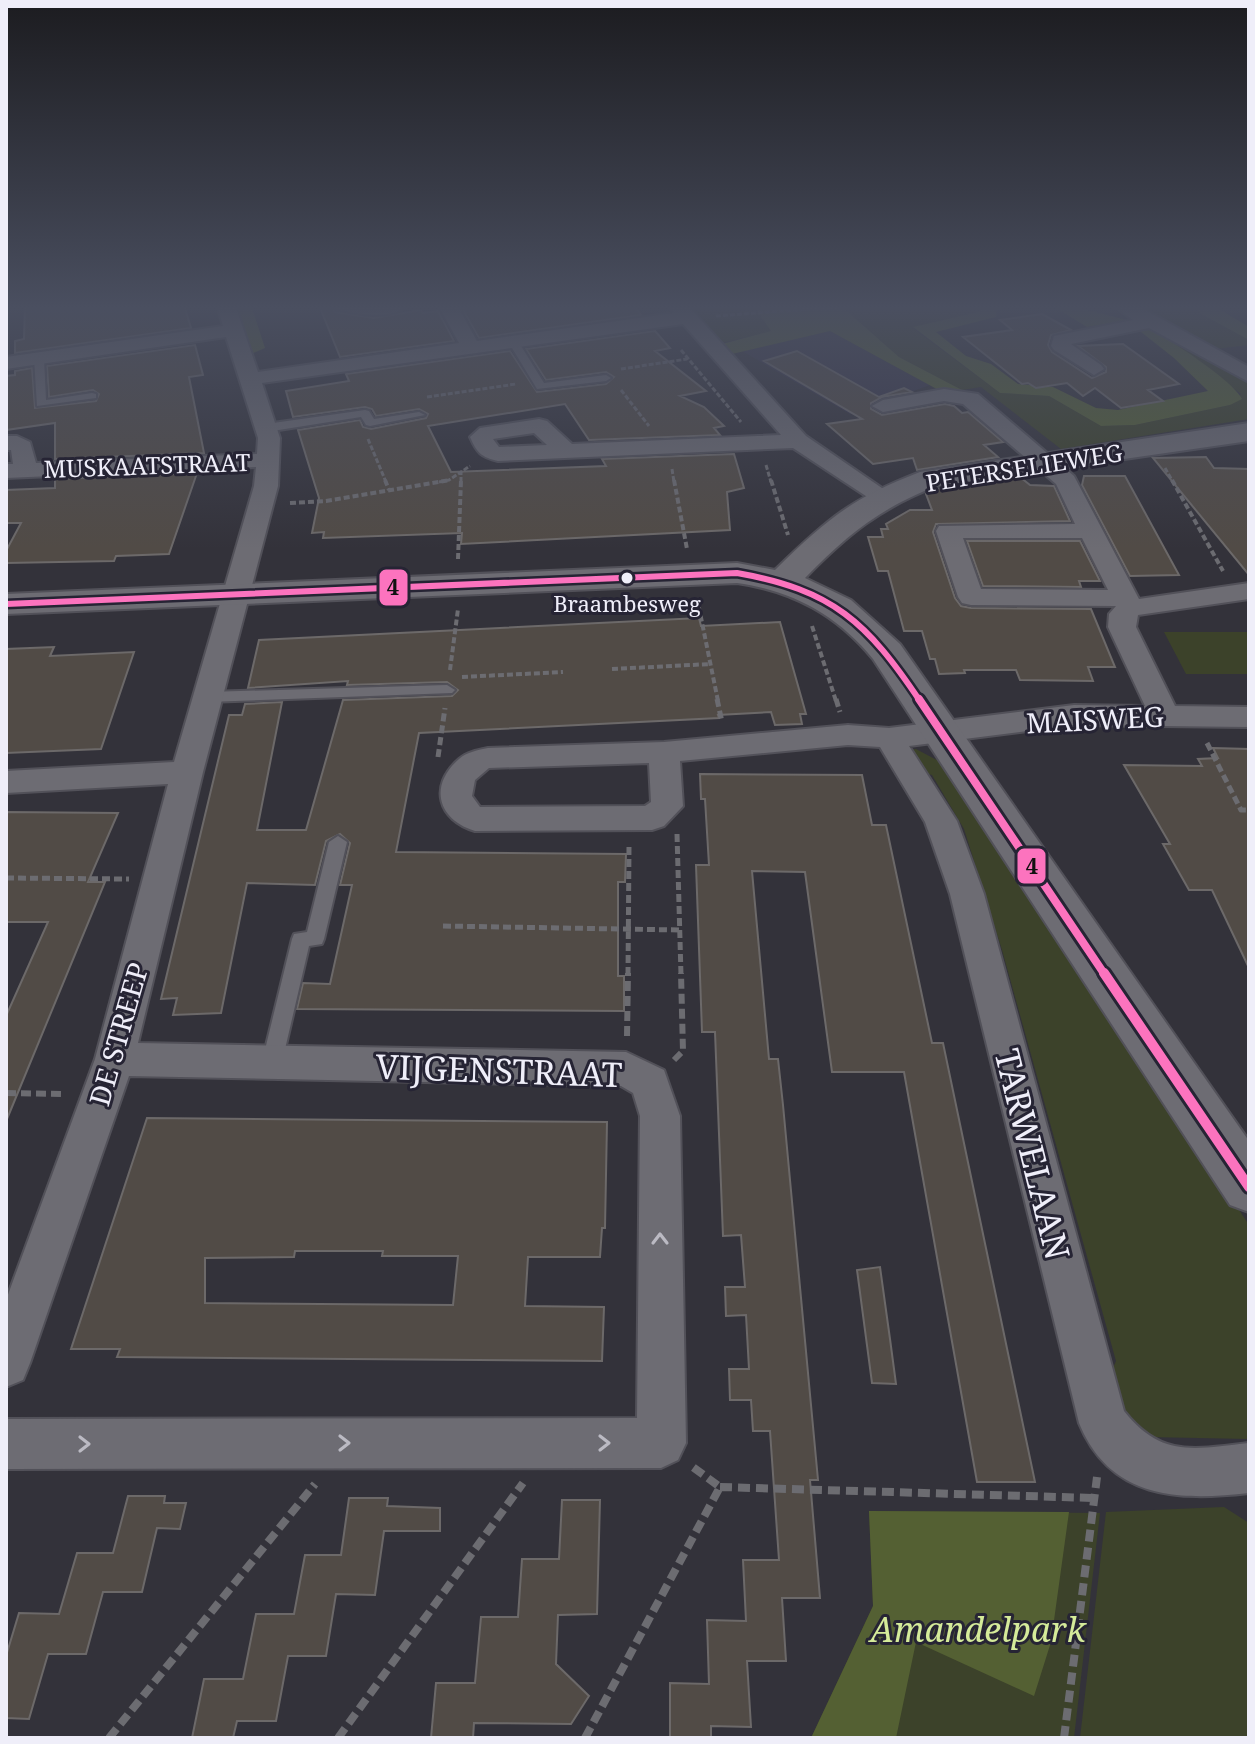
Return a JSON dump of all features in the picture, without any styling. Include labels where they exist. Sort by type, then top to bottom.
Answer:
[{"type":"street","points":[[236,594],[261,505],[268,460],[269,438],[252,386]]},
{"type":"street","points":[[750,386],[798,441],[883,497]]},
{"type":"street","points":[[883,406],[944,395],[970,399],[1066,481],[1127,603],[1122,627],[1178,715]]},
{"type":"street","points":[[491,453],[481,437],[484,434],[532,426],[544,428],[565,450],[798,441]]},
{"type":"street","name":"PETERSELIEWEG","points":[[791,583],[836,530],[883,497],[931,478],[1249,432]]},
{"type":"street","name":"MUSKAATSTRAAT","points":[[6,443],[17,443],[22,447],[16,470],[268,460]]},
{"type":"street","points":[[1091,531],[948,531],[971,597],[1127,603],[1242,592]]},
{"type":"street","points":[[6,604],[737,573],[791,583],[846,612],[877,639],[1249,1187]]},
{"type":"street","name":"DE STREEP","points":[[6,1363],[109,1077],[236,594]]},
{"type":"street","name":"MAISWEG","points":[[457,790],[461,775],[479,759],[664,752],[848,735],[889,738],[1074,715],[1249,717]]},
{"type":"street","name":"TARWELAAN","points":[[889,738],[941,821],[963,881],[1103,1423],[1116,1443],[1137,1461],[1165,1471],[1191,1475],[1249,1468]]},
{"type":"street","points":[[457,790],[458,807],[466,816],[475,819],[652,818],[667,806],[664,752]]},
{"type":"street","points":[[6,782],[187,772]]},
{"type":"street","name":"VIJGENSTRAAT","points":[[109,1077],[272,1062],[638,1076],[660,1116],[661,1443]]},
{"type":"street","points":[[6,1444],[661,1443]]},
{"type":"lane","points":[[40,386],[41,404],[92,396]]},
{"type":"lane","points":[[266,428],[419,415]]},
{"type":"lane","points":[[207,697],[447,690]]},
{"type":"lane","points":[[272,1062],[301,939],[315,939],[338,842]]},
{"type":"path","points":[[389,490],[363,427],[372,406],[496,386]]},
{"type":"path","points":[[621,390],[650,427],[654,447]]},
{"type":"path","points":[[1153,446],[1242,592]]},
{"type":"path","points":[[261,505],[326,501],[449,480],[491,453]]},
{"type":"path","points":[[461,471],[460,584],[449,677],[563,672]]},
{"type":"path","points":[[791,583],[848,735]]},
{"type":"path","points":[[612,669],[711,664]]},
{"type":"path","points":[[447,690],[433,790],[457,790]]},
{"type":"path","points":[[1178,715],[1241,810],[1249,810]]},
{"type":"path","points":[[629,819],[628,929],[638,1076],[683,1051],[677,832],[662,813]]},
{"type":"path","points":[[7,880],[160,879]]},
{"type":"path","points":[[443,926],[680,930]]},
{"type":"path","points":[[6,1093],[109,1077]]},
{"type":"path","points":[[1064,1738],[1103,1423]]},
{"type":"path","points":[[109,1738],[348,1443]]},
{"type":"path","points":[[338,1738],[552,1443]]},
{"type":"path","points":[[661,1443],[720,1487],[1094,1498]]},
{"type":"path","points":[[585,1738],[720,1487]]},
{"type":"shaded area","points":[[803,386],[926,386],[850,414]]},
{"type":"green space","points":[[932,386],[955,386],[962,390],[944,393]]},
{"type":"green space","points":[[955,386],[991,386],[1000,393],[1049,396],[1101,426],[1135,425],[1230,405],[1241,394],[1231,386],[1249,386],[1249,419],[1061,449],[981,387],[962,390]]},
{"type":"green space","points":[[991,386],[1053,387],[1096,408],[1118,410],[1208,391],[1203,386],[1232,386],[1242,399],[1230,405],[1135,425],[1101,426],[1049,396],[1000,393]]},
{"type":"green space","points":[[1164,632],[1249,632],[1249,674],[1186,674]]},
{"type":"green space","points":[[916,749],[948,766],[1249,1225],[1249,1439],[1146,1437],[1118,1413],[1107,1383],[1116,1361],[1002,950],[964,829],[932,775],[924,773],[909,750]]},
{"type":"green space","points":[[1224,1507],[1249,1523],[1249,1738],[1080,1738],[1106,1512]]},
{"type":"green space","name":"Amandelpark","points":[[869,1511],[1100,1513],[1074,1738],[811,1738],[873,1606]]},
{"type":"green space","name":"Amandelpark","points":[[869,1511],[1069,1512],[1051,1642],[1034,1696],[916,1642],[896,1738],[811,1738],[873,1606]]},
{"type":"building","points":[[6,386],[33,386],[35,408],[96,401],[99,394],[93,390],[49,397],[48,386],[191,386],[204,453],[55,459],[55,423],[6,430]]},
{"type":"building","points":[[315,386],[533,386],[537,392],[585,386],[700,386],[706,391],[680,396],[704,407],[724,426],[714,428],[720,435],[589,440],[565,404],[428,426],[451,472],[606,466],[602,459],[734,454],[744,488],[727,492],[730,530],[461,544],[462,533],[323,538],[324,532],[312,533],[319,498],[298,430],[360,420],[363,427],[371,429],[426,418],[428,414],[419,409],[376,416],[372,409],[365,407],[293,417],[286,391]]},
{"type":"building","points":[[807,386],[860,386],[879,397],[904,388],[912,392],[882,397],[871,403],[871,409],[882,415],[945,404],[954,406],[962,413],[968,412],[1003,442],[984,445],[998,457],[917,470],[913,458],[873,464],[827,424],[862,419]]},
{"type":"building","points":[[1071,386],[1167,386],[1148,390],[1163,401],[1121,408],[1095,388],[1083,396]]},
{"type":"building","points":[[1206,457],[1214,468],[1249,469],[1249,575],[1153,458]]},
{"type":"building","points":[[197,473],[169,554],[116,556],[114,561],[6,563],[6,551],[21,523],[6,523],[6,490],[55,488],[55,479]]},
{"type":"building","points":[[1084,476],[1125,476],[1179,575],[1130,576],[1082,485]]},
{"type":"building","points":[[1020,477],[1030,485],[1054,486],[1070,521],[936,524],[933,532],[955,598],[961,606],[971,608],[1091,609],[1115,667],[1088,667],[1093,681],[1020,680],[1016,670],[964,670],[965,673],[939,674],[935,659],[930,659],[922,631],[904,631],[888,571],[878,571],[868,537],[883,537],[881,529],[888,529],[886,524],[910,510],[932,510],[926,494],[938,489]]},
{"type":"building","points":[[967,541],[1080,541],[1100,581],[1079,581],[1081,587],[983,586]]},
{"type":"building","points":[[699,618],[701,626],[780,622],[806,714],[800,714],[802,724],[775,725],[771,712],[718,715],[719,718],[419,733],[396,852],[626,854],[625,882],[618,882],[618,976],[624,976],[624,1011],[297,1009],[303,983],[330,984],[352,885],[340,885],[350,843],[340,834],[326,841],[315,885],[247,883],[221,1013],[173,1015],[177,998],[161,999],[229,715],[242,715],[245,704],[282,702],[257,830],[306,830],[343,700],[452,696],[458,690],[447,682],[347,685],[348,681],[248,688],[259,640]]},
{"type":"building","points":[[54,647],[50,656],[134,652],[101,749],[6,753],[6,649]]},
{"type":"building","points":[[1213,748],[1249,749],[1249,968],[1212,890],[1189,890],[1163,844],[1170,844],[1124,765],[1202,766],[1198,759],[1218,758]]},
{"type":"building","points":[[700,774],[862,775],[872,825],[886,825],[932,1043],[943,1043],[1035,1482],[977,1482],[904,1072],[832,1072],[805,872],[752,871],[769,1059],[778,1059],[783,1105],[818,1480],[810,1480],[820,1598],[782,1598],[786,1661],[747,1661],[751,1727],[711,1726],[711,1738],[670,1738],[670,1683],[709,1684],[707,1620],[746,1621],[743,1560],[779,1560],[770,1431],[753,1431],[751,1400],[730,1400],[729,1369],[749,1369],[746,1315],[726,1316],[725,1287],[745,1287],[741,1235],[723,1236],[715,1032],[702,1032],[696,865],[709,865],[705,799],[701,799]]},
{"type":"building","points":[[6,812],[118,813],[88,882],[105,882],[7,1119],[6,1016],[48,922],[6,922]]},
{"type":"building","points":[[147,1118],[607,1122],[605,1228],[602,1228],[600,1257],[528,1257],[525,1306],[604,1307],[602,1361],[117,1357],[120,1349],[71,1349]],"holes":[[[295,1251],[383,1251],[382,1256],[458,1256],[453,1305],[205,1303],[205,1258],[294,1257]]]},
{"type":"building","points":[[880,1267],[896,1384],[872,1383],[857,1270]]},
{"type":"building","points":[[128,1496],[165,1496],[164,1503],[186,1503],[180,1529],[157,1528],[142,1592],[103,1592],[86,1654],[48,1654],[29,1719],[6,1718],[6,1656],[19,1613],[59,1614],[77,1553],[113,1553]]},
{"type":"building","points":[[349,1498],[388,1498],[387,1506],[440,1508],[440,1531],[384,1531],[375,1595],[336,1594],[326,1656],[288,1656],[276,1721],[237,1721],[233,1738],[192,1738],[204,1679],[243,1679],[256,1614],[294,1614],[305,1555],[341,1555]]},
{"type":"building","points":[[562,1500],[600,1500],[597,1614],[558,1615],[556,1664],[589,1696],[571,1724],[474,1723],[473,1738],[431,1738],[436,1683],[475,1683],[481,1617],[518,1617],[522,1559],[559,1559]]},
{"type":"transit line","name":"4","points":[[6,604],[737,573],[780,583],[820,598],[855,621],[887,652],[1249,1187]]},
{"type":"place","name":"Braambesweg","points":[[627,578]]}]
